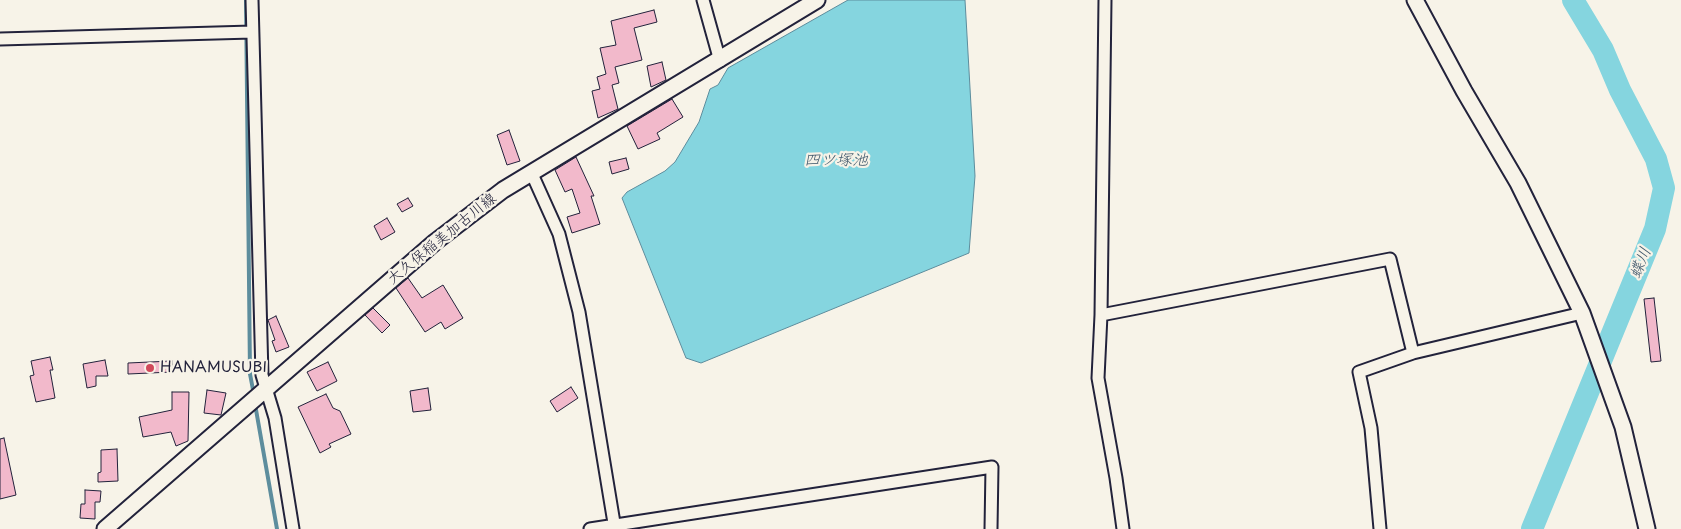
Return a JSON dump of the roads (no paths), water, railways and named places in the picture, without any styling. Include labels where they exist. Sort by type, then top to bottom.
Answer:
[{"type":"main road","name":"大久保稲美加古川線","points":[[105,529],[435,242],[503,190],[720,61],[817,0]]},
{"type":"main road","points":[[1415,0],[1464,91],[1518,183],[1582,313],[1623,427],[1647,529]]},
{"type":"street","points":[[252,0],[262,375],[275,418],[293,529]]},
{"type":"street","points":[[703,0],[720,61]]},
{"type":"street","points":[[1105,0],[1101,315],[1098,378],[1123,529]]},
{"type":"street","points":[[0,39],[252,32]]},
{"type":"street","points":[[532,174],[560,234],[574,295],[615,527]]},
{"type":"street","points":[[1101,315],[1390,259],[1413,353]]},
{"type":"street","points":[[1380,529],[1371,428],[1359,372],[1413,353],[1582,313]]},
{"type":"street","points":[[590,529],[615,527],[992,468],[991,529]]},
{"type":"water","name":"四ツ塚池","points":[[848,0],[965,0],[975,176],[969,253],[701,363],[686,358],[622,198],[627,192],[665,171],[675,162],[699,122],[710,89],[718,85],[728,68]]},
{"type":"waterway","points":[[246,0],[250,374],[254,395]]},
{"type":"waterway","name":"蝶川","points":[[1532,529],[1655,229],[1664,188],[1656,159],[1620,90],[1603,50],[1573,0]]},
{"type":"waterway","points":[[255,404],[277,529]]},
{"type":"place","name":"HANAMUSUBI","points":[[150,368]]}]
